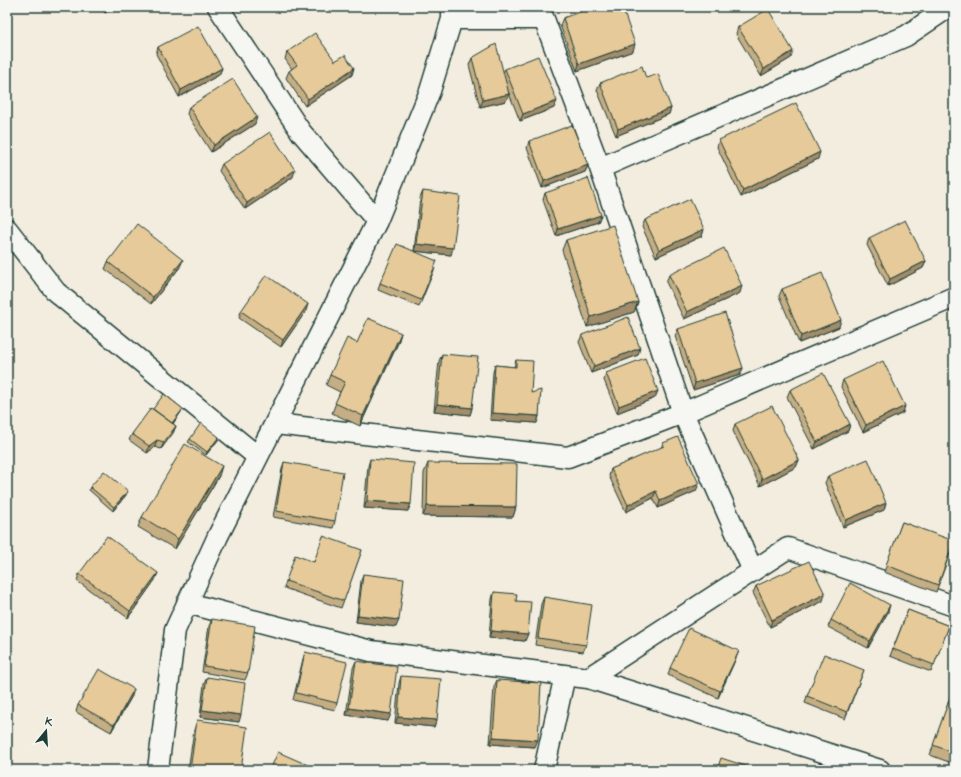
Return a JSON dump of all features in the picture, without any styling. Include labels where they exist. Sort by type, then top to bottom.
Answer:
[{"type":"street","points":[[218,7],[302,132],[377,221]]},
{"type":"street","points":[[600,168],[906,36],[949,7]]},
{"type":"street","points":[[158,770],[175,630],[218,536],[377,221],[430,91],[452,13],[544,19],[600,168],[683,414],[753,571]]},
{"type":"street","points":[[7,229],[56,292],[258,457]]},
{"type":"street","points":[[275,424],[568,457],[683,414],[952,298],[954,300]]},
{"type":"street","points":[[588,678],[788,548],[954,606]]},
{"type":"street","points":[[187,603],[371,651],[588,678],[880,770]]},
{"type":"street","points":[[544,770],[565,675]]},
{"type":"building","points":[[593,7],[622,7],[635,44],[579,64],[563,18]]},
{"type":"building","points":[[768,9],[793,51],[764,69],[738,27]]},
{"type":"building","points":[[198,26],[222,68],[181,90],[158,47]]},
{"type":"building","points":[[315,33],[335,61],[345,55],[354,68],[308,99],[289,71],[297,65],[287,52]]},
{"type":"building","points":[[496,44],[509,94],[483,100],[472,58]]},
{"type":"building","points":[[538,56],[557,101],[523,114],[505,69]]},
{"type":"building","points":[[642,66],[646,78],[658,74],[671,108],[618,129],[600,83]]},
{"type":"building","points":[[233,79],[257,117],[214,145],[189,107]]},
{"type":"building","points":[[796,103],[820,152],[743,190],[719,140]]},
{"type":"building","points":[[572,125],[588,165],[544,181],[529,141]]},
{"type":"building","points":[[270,132],[295,170],[247,203],[222,164]]},
{"type":"building","points":[[588,178],[601,215],[558,229],[545,193]]},
{"type":"building","points":[[423,191],[460,196],[453,248],[416,244]]},
{"type":"building","points":[[690,199],[704,229],[659,250],[645,220]]},
{"type":"building","points":[[905,220],[926,261],[890,279],[869,238]]},
{"type":"building","points":[[137,224],[183,260],[153,297],[108,262]]},
{"type":"building","points":[[613,225],[638,302],[591,317],[566,240]]},
{"type":"building","points":[[397,244],[437,261],[421,300],[380,283]]},
{"type":"building","points":[[724,248],[742,286],[687,312],[669,275]]},
{"type":"building","points":[[822,273],[841,320],[801,336],[782,289]]},
{"type":"building","points":[[266,275],[308,304],[283,340],[241,311]]},
{"type":"building","points":[[725,313],[743,368],[695,383],[678,329]]},
{"type":"building","points":[[628,317],[640,348],[594,366],[582,335]]},
{"type":"building","points":[[368,318],[401,333],[363,416],[335,403],[345,382],[330,375],[347,338],[357,343]]},
{"type":"building","points":[[442,354],[478,357],[472,408],[437,404]]},
{"type":"building","points":[[645,358],[658,391],[619,406],[606,373]]},
{"type":"building","points":[[516,360],[533,361],[531,393],[541,390],[539,416],[492,413],[495,365],[516,367]]},
{"type":"building","points":[[883,361],[905,406],[866,425],[843,380]]},
{"type":"building","points":[[823,373],[850,424],[817,442],[790,390]]},
{"type":"building","points":[[164,394],[183,409],[172,423],[153,409]]},
{"type":"building","points":[[772,406],[799,460],[762,479],[735,424]]},
{"type":"building","points":[[151,408],[176,426],[164,442],[157,440],[149,446],[132,434]]},
{"type":"building","points":[[201,423],[219,437],[207,452],[190,439]]},
{"type":"building","points":[[678,437],[699,484],[660,501],[656,491],[628,505],[611,469],[664,446],[663,443]]},
{"type":"building","points":[[185,444],[222,466],[178,539],[142,517]]},
{"type":"building","points":[[370,459],[414,463],[411,504],[367,501]]},
{"type":"building","points":[[868,459],[886,503],[846,520],[828,476]]},
{"type":"building","points":[[284,462],[343,472],[335,521],[276,511]]},
{"type":"building","points":[[428,463],[517,464],[516,507],[427,506]]},
{"type":"building","points":[[104,471],[128,491],[114,507],[90,487]]},
{"type":"building","points":[[902,522],[954,541],[938,585],[886,565]]},
{"type":"building","points":[[107,536],[158,573],[130,611],[79,574]]},
{"type":"building","points":[[323,536],[362,550],[344,601],[286,581],[295,555],[314,562]]},
{"type":"building","points":[[809,561],[825,594],[772,620],[756,586]]},
{"type":"building","points":[[363,574],[404,579],[399,620],[358,615]]},
{"type":"building","points":[[850,583],[890,605],[870,641],[831,620]]},
{"type":"building","points":[[494,592],[517,594],[516,601],[531,602],[528,634],[491,631]]},
{"type":"building","points":[[544,597],[592,605],[586,645],[538,638]]},
{"type":"building","points":[[908,610],[949,626],[934,665],[893,649]]},
{"type":"building","points":[[212,619],[255,626],[248,673],[204,666]]},
{"type":"building","points":[[689,628],[739,651],[720,691],[670,668]]},
{"type":"building","points":[[305,652],[347,662],[337,703],[296,693]]},
{"type":"building","points":[[824,654],[864,670],[847,712],[807,696]]},
{"type":"building","points":[[356,661],[397,667],[391,714],[349,708]]},
{"type":"building","points":[[99,669],[134,689],[114,725],[78,705]]},
{"type":"building","points":[[401,676],[441,679],[437,720],[398,717]]},
{"type":"building","points":[[207,677],[245,683],[241,715],[202,710]]},
{"type":"building","points":[[497,680],[541,683],[538,740],[493,737]]},
{"type":"building","points":[[952,692],[954,693],[954,753],[933,745]]},
{"type":"building","points":[[197,720],[247,727],[241,770],[190,770]]},
{"type":"building","points":[[278,752],[319,770],[270,770]]},
{"type":"building","points":[[721,758],[758,770],[717,770]]}]
